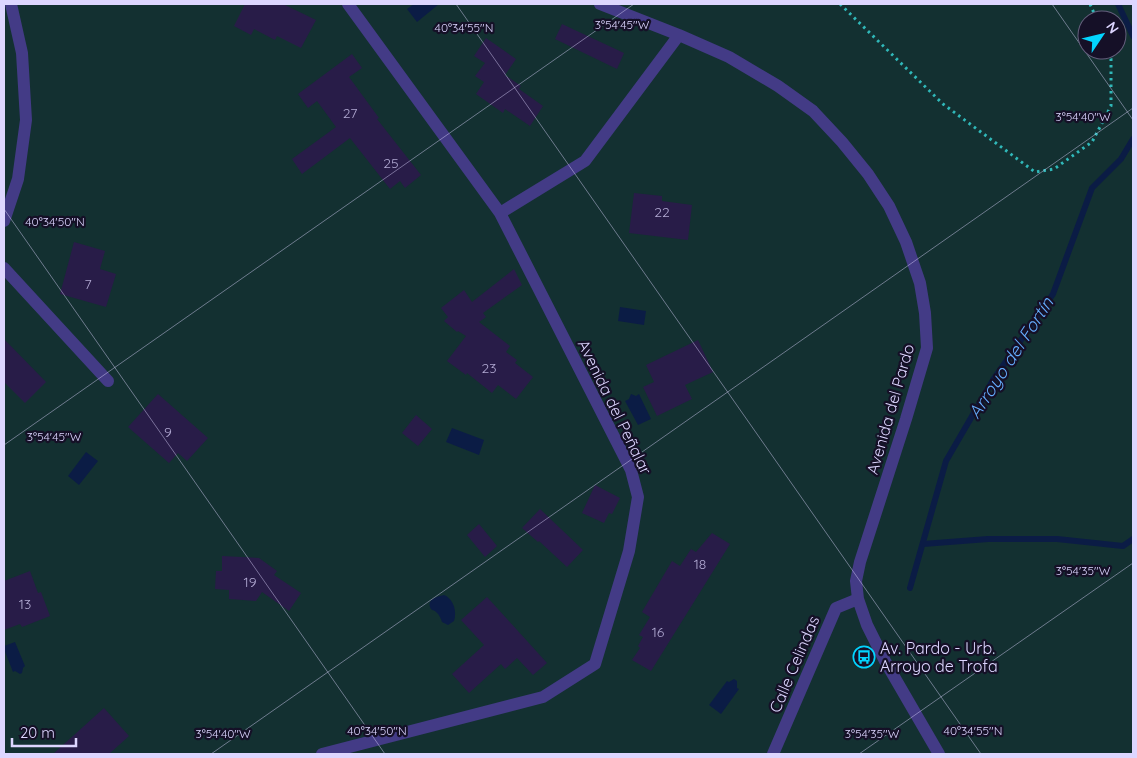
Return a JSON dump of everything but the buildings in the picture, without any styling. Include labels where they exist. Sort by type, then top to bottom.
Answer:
[{"type":"street","points":[[4,221],[18,179],[26,120],[22,53],[11,4]]},
{"type":"street","name":"Avenida del Peñalar","points":[[322,754],[543,697],[595,664],[629,551],[638,498],[631,470],[500,213],[348,4]]},
{"type":"street","name":"Avenida del Pardo","points":[[600,4],[729,57],[778,86],[813,111],[868,174],[889,206],[906,242],[920,283],[925,313],[927,348],[860,562],[856,581],[858,599],[867,625],[885,661],[939,754]]},
{"type":"street","points":[[500,213],[585,161],[678,35]]},
{"type":"street","points":[[4,268],[108,381]]},
{"type":"street","name":"Calle Celindas","points":[[773,754],[836,608],[858,599]]},
{"type":"path","points":[[840,4],[943,104],[1035,172],[1054,169],[1092,142],[1111,106],[1111,60]]},
{"type":"green space","points":[[4,4],[1133,4],[1133,754],[4,754]]},
{"type":"water","points":[[414,4],[439,4],[417,22],[407,9]]},
{"type":"water","points":[[620,307],[646,311],[644,325],[618,321]]},
{"type":"water","points":[[631,394],[636,396],[639,394],[651,419],[638,425],[625,401],[629,399]]},
{"type":"water","points":[[452,428],[484,440],[479,455],[446,442]]},
{"type":"water","points":[[86,452],[98,461],[79,485],[68,476]]},
{"type":"water","points":[[444,595],[450,599],[455,610],[454,621],[448,625],[442,622],[438,614],[431,609],[430,604],[434,598]]},
{"type":"water","points":[[15,642],[25,666],[20,674],[15,671],[13,672],[4,649],[4,646]]},
{"type":"water","points":[[734,679],[737,681],[737,688],[739,689],[721,714],[709,705],[727,681],[729,682]]},
{"type":"waterway","points":[[1118,4],[1133,36]]},
{"type":"waterway","name":"Arroyo del Fortín","points":[[910,588],[946,461],[993,380],[1053,294],[1092,188],[1121,159],[1133,139]]},
{"type":"waterway","points":[[923,544],[988,539],[1057,539],[1123,546],[1133,539]]},
{"type":"place","name":"Av. Pardo - Urb. Arroyo de Trofa","points":[[864,657]]}]
